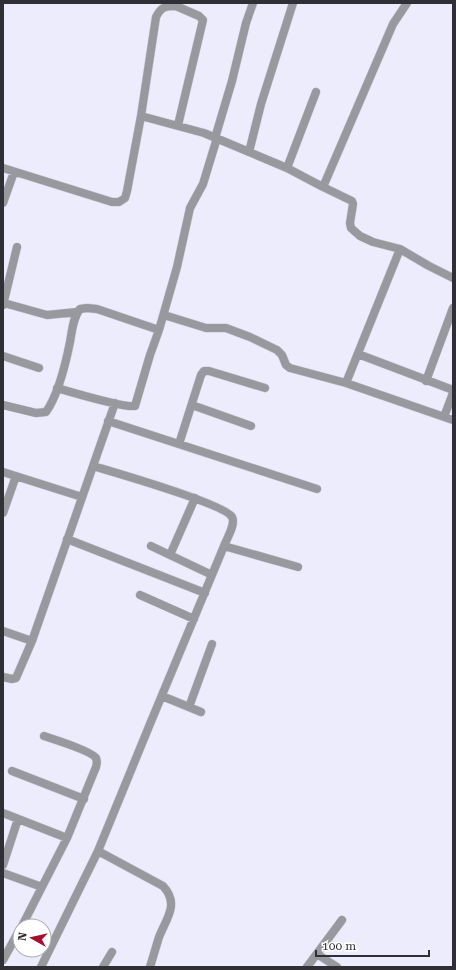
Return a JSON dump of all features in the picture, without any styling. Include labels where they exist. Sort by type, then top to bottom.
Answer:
[{"type":"street","points":[[57,388],[114,403],[135,406],[164,315],[177,267],[190,208],[203,184],[232,81],[246,23],[253,3]]},
{"type":"street","points":[[249,152],[263,97],[293,3]]},
{"type":"street","points":[[324,187],[393,24],[407,3]]},
{"type":"street","points":[[3,168],[112,202],[119,202],[124,198],[127,191],[141,116],[156,18],[159,10],[163,7],[177,5],[199,16],[203,20],[178,126]]},
{"type":"street","points":[[287,168],[316,92]]},
{"type":"street","points":[[141,116],[204,133],[287,168],[352,201],[351,228],[360,236],[373,242],[400,249],[428,266],[453,278]]},
{"type":"street","points":[[3,203],[14,172]]},
{"type":"street","points":[[18,247],[3,304],[47,315],[78,312],[83,308],[97,309],[159,330]]},
{"type":"street","points":[[346,382],[400,249]]},
{"type":"street","points":[[426,381],[453,308]]},
{"type":"street","points":[[3,405],[42,414],[48,409],[57,388],[67,356],[78,312]]},
{"type":"street","points":[[164,315],[206,328],[226,328],[250,337],[277,350],[282,355],[286,365],[290,368],[346,382],[453,420]]},
{"type":"street","points":[[358,354],[453,391],[444,417]]},
{"type":"street","points":[[3,356],[38,368]]},
{"type":"street","points":[[179,444],[202,372],[206,370],[265,388]]},
{"type":"street","points":[[3,677],[12,680],[16,678],[32,641],[114,403]]},
{"type":"street","points":[[192,405],[251,426]]},
{"type":"street","points":[[108,421],[317,489]]},
{"type":"street","points":[[41,967],[98,852],[224,546],[233,518],[231,515],[218,507],[195,498],[93,466]]},
{"type":"street","points":[[3,472],[82,496]]},
{"type":"street","points":[[3,513],[16,476]]},
{"type":"street","points":[[170,555],[195,498]]},
{"type":"street","points":[[67,539],[205,593]]},
{"type":"street","points":[[151,546],[212,575]]},
{"type":"street","points":[[224,546],[298,567]]},
{"type":"street","points":[[140,595],[194,619]]},
{"type":"street","points":[[3,631],[32,641]]},
{"type":"street","points":[[189,707],[212,644]]},
{"type":"street","points":[[162,696],[201,712]]},
{"type":"street","points":[[26,918],[67,838],[84,799],[97,762],[96,758],[89,752],[44,736]]},
{"type":"street","points":[[12,771],[84,799]]},
{"type":"street","points":[[3,813],[67,838]]},
{"type":"street","points":[[3,865],[18,819]]},
{"type":"street","points":[[98,852],[163,886],[169,892],[172,906],[170,915],[160,936],[150,967]]},
{"type":"street","points":[[3,873],[42,887]]},
{"type":"street","points":[[308,967],[342,920]]},
{"type":"street","points":[[3,960],[12,944]]},
{"type":"street","points":[[103,967],[112,952]]},
{"type":"street","points":[[317,954],[337,967]]}]
